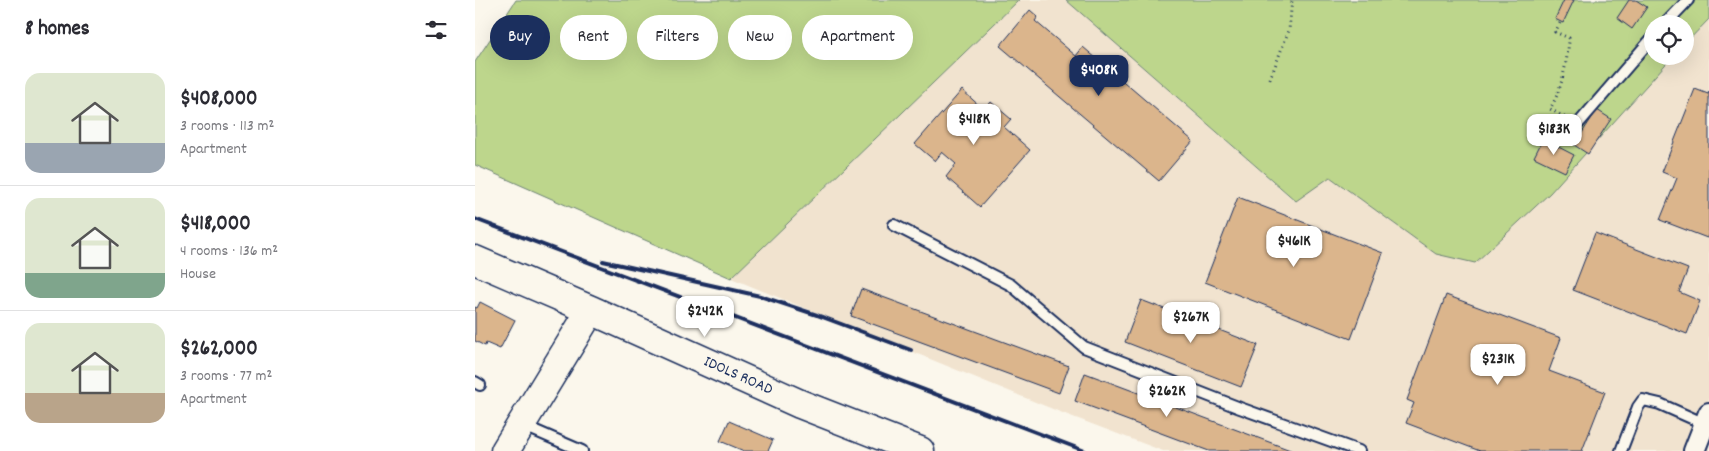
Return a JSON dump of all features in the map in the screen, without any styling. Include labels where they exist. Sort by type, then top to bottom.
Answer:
[{"type":"street","name":"IDOLS ROAD","points":[[475,260],[800,404],[907,449]]},
{"type":"street","points":[[505,451],[591,310]]},
{"type":"street","points":[[1694,451],[1707,418]]},
{"type":"lane","points":[[1674,15],[1688,0]]},
{"type":"lane","points":[[1575,127],[1644,47]]},
{"type":"lane","points":[[894,225],[1011,285],[1084,347],[1240,408],[1359,451]]},
{"type":"lane","points":[[1621,451],[1638,407],[1643,400],[1707,418]]},
{"type":"lane","points":[[521,425],[581,451]]},
{"type":"path","points":[[1270,79],[1289,30],[1292,0]]},
{"type":"path","points":[[1559,22],[1555,32],[1569,38],[1569,42],[1563,76],[1550,109],[1575,127]]},
{"type":"shaded area","points":[[1019,0],[1066,0],[1295,201],[1330,177],[1436,254],[1550,193],[1665,65],[1694,65],[1694,35],[1709,19],[1709,451],[1163,451],[1060,412],[731,278]]},
{"type":"green space","points":[[516,0],[1019,0],[731,278],[475,165],[475,62],[490,39],[490,60],[550,60],[550,15],[506,15]]},
{"type":"green space","points":[[1066,0],[1709,0],[1709,19],[1694,35],[1694,15],[1644,15],[1644,65],[1665,65],[1550,193],[1475,263],[1436,254],[1330,177],[1296,201]]},
{"type":"building","points":[[1564,0],[1574,0],[1563,23],[1555,19]]},
{"type":"building","points":[[1629,0],[1636,0],[1647,7],[1632,29],[1617,18]]},
{"type":"building","points":[[1030,10],[1038,17],[1035,21],[1076,56],[1083,47],[1193,141],[1159,181],[1000,46]]},
{"type":"building","points":[[1695,89],[1708,94],[1709,92],[1709,234],[1707,238],[1660,220],[1677,178],[1662,172]]},
{"type":"building","points":[[962,90],[984,110],[991,102],[1011,119],[1004,127],[1030,150],[980,207],[946,177],[956,164],[942,152],[935,161],[915,144]]},
{"type":"building","points":[[1597,110],[1611,119],[1588,154],[1574,145]]},
{"type":"building","points":[[1543,139],[1574,155],[1565,172],[1534,157]]},
{"type":"building","points":[[1238,197],[1383,253],[1351,339],[1205,282]]},
{"type":"building","points":[[1595,233],[1688,269],[1679,292],[1700,301],[1687,334],[1573,290]]},
{"type":"building","points":[[861,289],[1069,366],[1059,393],[851,316]]},
{"type":"building","points":[[1446,295],[1561,338],[1549,371],[1605,392],[1582,451],[1480,451],[1406,423],[1414,403],[1407,400]]},
{"type":"building","points":[[1141,300],[1258,345],[1241,387],[1125,342]]},
{"type":"building","points":[[480,302],[515,320],[500,349],[486,343],[485,346],[475,341],[475,307],[477,308]]},
{"type":"building","points":[[1085,373],[1293,451],[1209,451],[1075,401]]},
{"type":"building","points":[[729,421],[773,440],[768,451],[744,451],[720,441]]},
{"type":"railway","points":[[475,219],[1085,451]]},
{"type":"railway","points":[[603,261],[760,296],[911,350]]}]
